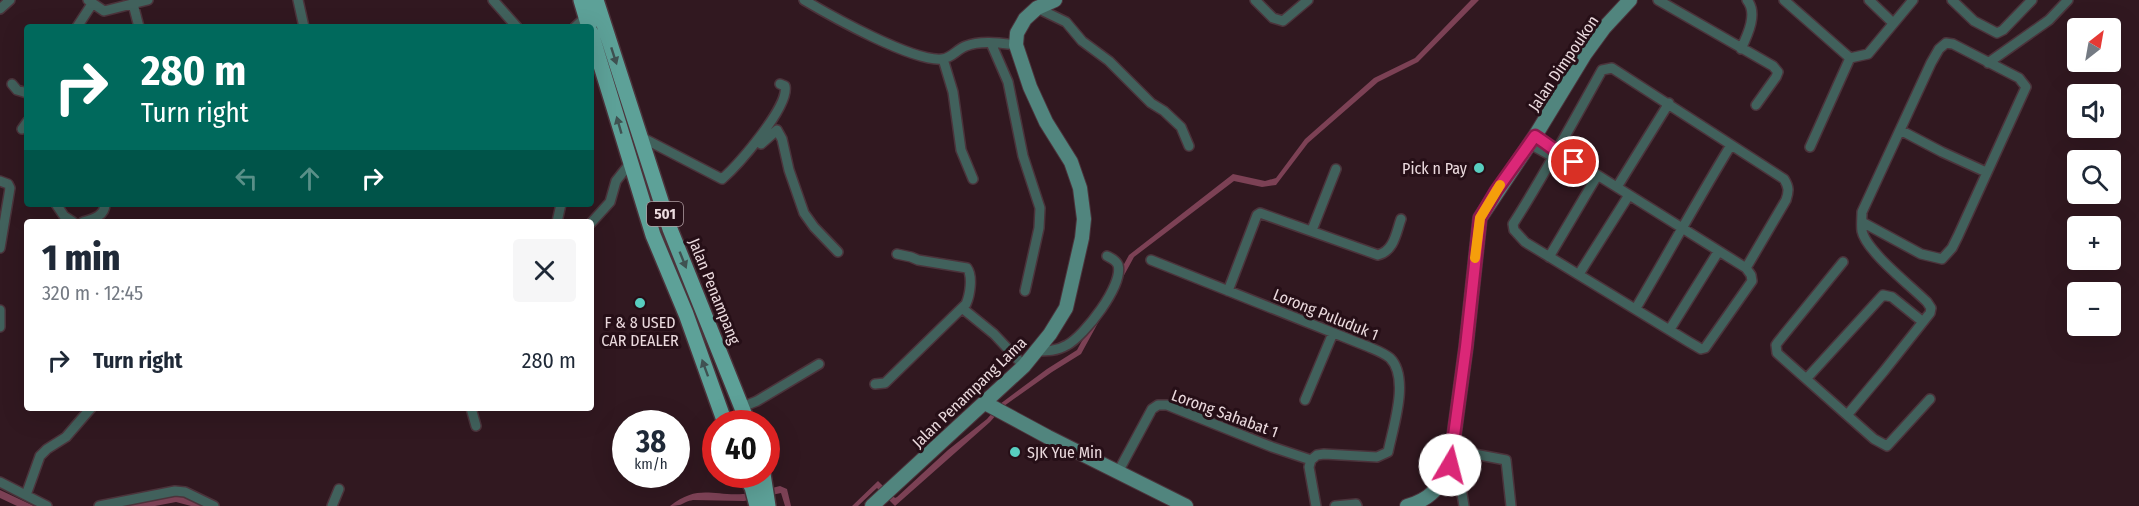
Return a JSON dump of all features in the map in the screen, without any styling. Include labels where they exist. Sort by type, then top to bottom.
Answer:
[{"type":"main road","points":[[581,0],[584,24]]},
{"type":"main road","name":"Jalan Penampang","points":[[596,0],[670,229],[743,410]]},
{"type":"main road","name":"501","points":[[594,43],[653,235],[686,315],[720,410]]},
{"type":"main road","points":[[756,488],[757,506]]},
{"type":"main road","points":[[760,488],[768,506]]},
{"type":"street","points":[[0,9],[10,0]]},
{"type":"street","points":[[79,24],[90,2],[104,11],[148,0]]},
{"type":"street","points":[[298,0],[303,24]]},
{"type":"street","points":[[493,0],[514,24]]},
{"type":"street","points":[[804,0],[892,46],[932,59],[944,59],[966,45],[991,43],[1016,45],[1020,25],[1037,8],[1055,0]]},
{"type":"street","points":[[1255,0],[1273,18],[1283,21],[1308,0]]},
{"type":"street","name":"Jalan Dimpoukon","points":[[1446,478],[1452,452],[1480,218],[1594,40],[1630,0]]},
{"type":"street","points":[[1742,49],[1749,31],[1752,13],[1752,6],[1747,0]]},
{"type":"street","points":[[1784,0],[1850,58]]},
{"type":"street","points":[[1869,0],[1893,23]]},
{"type":"street","points":[[1850,58],[1868,54],[1913,0]]},
{"type":"street","points":[[1952,0],[1974,21],[1997,33],[2003,30],[2027,2]]},
{"type":"street","points":[[1988,63],[2049,20],[2068,0]]},
{"type":"street","points":[[1660,1],[1773,66],[1778,72],[1756,105]]},
{"type":"street","points":[[133,4],[139,24]]},
{"type":"street","points":[[1037,8],[1066,22],[1076,36],[1109,61],[1151,103],[1164,111],[1181,127],[1189,146]]},
{"type":"street","points":[[991,43],[1008,82],[1023,156],[1040,208],[1039,228],[1025,291]]},
{"type":"street","points":[[1848,414],[1929,316],[1931,308],[1869,245],[1862,232],[1862,222],[1862,212],[1939,49],[1946,43],[1953,44],[2019,78],[2026,87],[1952,248],[1942,259],[1922,254],[1862,222]]},
{"type":"street","name":"Jalan Penampang Lama","points":[[872,506],[1024,366],[1059,321],[1065,308],[1082,238],[1084,219],[1080,188],[1066,152],[1046,122],[1030,87],[1016,45]]},
{"type":"street","points":[[1810,147],[1850,58]]},
{"type":"street","points":[[944,59],[953,92],[961,150],[973,179]]},
{"type":"street","points":[[1532,140],[1548,154],[1556,153],[1617,187],[1746,268],[1751,274],[1752,280],[1705,348],[1701,349],[1525,242],[1514,230],[1513,224],[1556,153],[1602,70],[1612,68],[1784,179],[1789,189],[1786,200],[1746,268]]},
{"type":"street","points":[[12,84],[17,90],[24,92]]},
{"type":"street","points":[[729,174],[778,111],[786,91],[785,86],[780,84]]},
{"type":"street","points":[[1617,187],[1669,103]]},
{"type":"street","points":[[639,136],[722,179],[737,170],[770,134],[777,130],[782,139],[789,170],[804,213],[838,252]]},
{"type":"street","points":[[1900,130],[1986,172]]},
{"type":"street","points":[[1636,308],[1731,145]]},
{"type":"street","points":[[594,221],[610,202],[616,181],[631,162]]},
{"type":"street","points":[[1312,230],[1336,170]]},
{"type":"street","points":[[1548,256],[1597,176]]},
{"type":"street","points":[[0,181],[8,184],[10,188],[0,248]]},
{"type":"street","points":[[1579,274],[1629,195]]},
{"type":"street","points":[[58,207],[68,219]]},
{"type":"street","points":[[95,219],[103,213],[104,207]]},
{"type":"street","points":[[1228,291],[1257,215],[1260,213],[1378,255],[1391,248],[1401,219]]},
{"type":"street","points":[[1670,329],[1718,252]]},
{"type":"street","points":[[875,384],[885,383],[968,300],[969,270],[964,267],[921,261],[897,254]]},
{"type":"street","points":[[1035,351],[1058,349],[1068,345],[1084,331],[1103,308],[1118,268],[1116,262],[1107,256]]},
{"type":"street","name":"Lorong Puluduk 1","points":[[1151,260],[1389,357],[1399,372],[1400,389],[1388,452],[1377,458],[1324,454],[1317,455],[1311,460]]},
{"type":"street","points":[[1843,262],[1776,345],[1778,353],[1874,439],[1887,446],[1930,399]]},
{"type":"street","points":[[1807,378],[1883,295],[1893,297],[1923,322]]},
{"type":"street","points":[[962,308],[994,334],[1024,366]]},
{"type":"street","points":[[0,310],[0,327]]},
{"type":"street","points":[[1305,400],[1333,333]]},
{"type":"street","points":[[742,407],[757,401],[819,363]]},
{"type":"street","points":[[984,403],[1186,506]]},
{"type":"street","name":"Lorong Sahabat 1","points":[[1118,472],[1152,409],[1158,405],[1167,405],[1263,444],[1311,460]]},
{"type":"street","points":[[26,495],[40,456],[66,437],[88,411]]},
{"type":"street","points":[[472,411],[476,426]]},
{"type":"street","points":[[1452,452],[1506,460],[1511,506]]},
{"type":"street","points":[[1311,460],[1309,467],[1316,506]]},
{"type":"street","points":[[1407,506],[1428,497],[1446,478],[1454,477],[1460,482],[1464,506]]},
{"type":"street","points":[[0,483],[47,506]]},
{"type":"street","points":[[333,506],[339,489]]},
{"type":"street","points":[[99,506],[175,491],[185,492],[213,506]]},
{"type":"street","points":[[1335,506],[1356,504],[1357,506]]},
{"type":"shaded area","points":[[1471,0],[1479,0],[1418,62],[1378,82],[1308,143],[1276,185],[1262,187],[1234,181],[1134,257],[1081,354],[1004,406],[990,422],[895,506],[877,488],[858,506],[852,506],[878,481],[895,498],[897,497],[948,450],[987,419],[1000,404],[1077,350],[1129,255],[1233,174],[1265,181],[1276,178],[1305,139],[1374,78],[1415,58]]},
{"type":"shaded area","points":[[780,486],[787,489],[791,506],[785,506],[781,493],[744,501],[693,500],[670,506],[680,499],[697,493],[757,492],[780,488]]},
{"type":"shaded area","points":[[0,490],[34,506],[17,506],[0,498]]},
{"type":"shaded area","points":[[181,495],[204,506],[191,506],[176,502],[155,506],[124,506]]},
{"type":"slow traffic","points":[[1475,258],[1480,218],[1500,185]]},
{"type":"place","name":"Pick n Pay","points":[[1479,168]]},
{"type":"place","name":"F & 8 USED CAR DEALER","points":[[640,303]]},
{"type":"place","name":"SJK Yue Min","points":[[1015,452]]},
{"type":"route","points":[[1450,465],[1480,218],[1535,136],[1551,146],[1556,153],[1574,162]]}]
